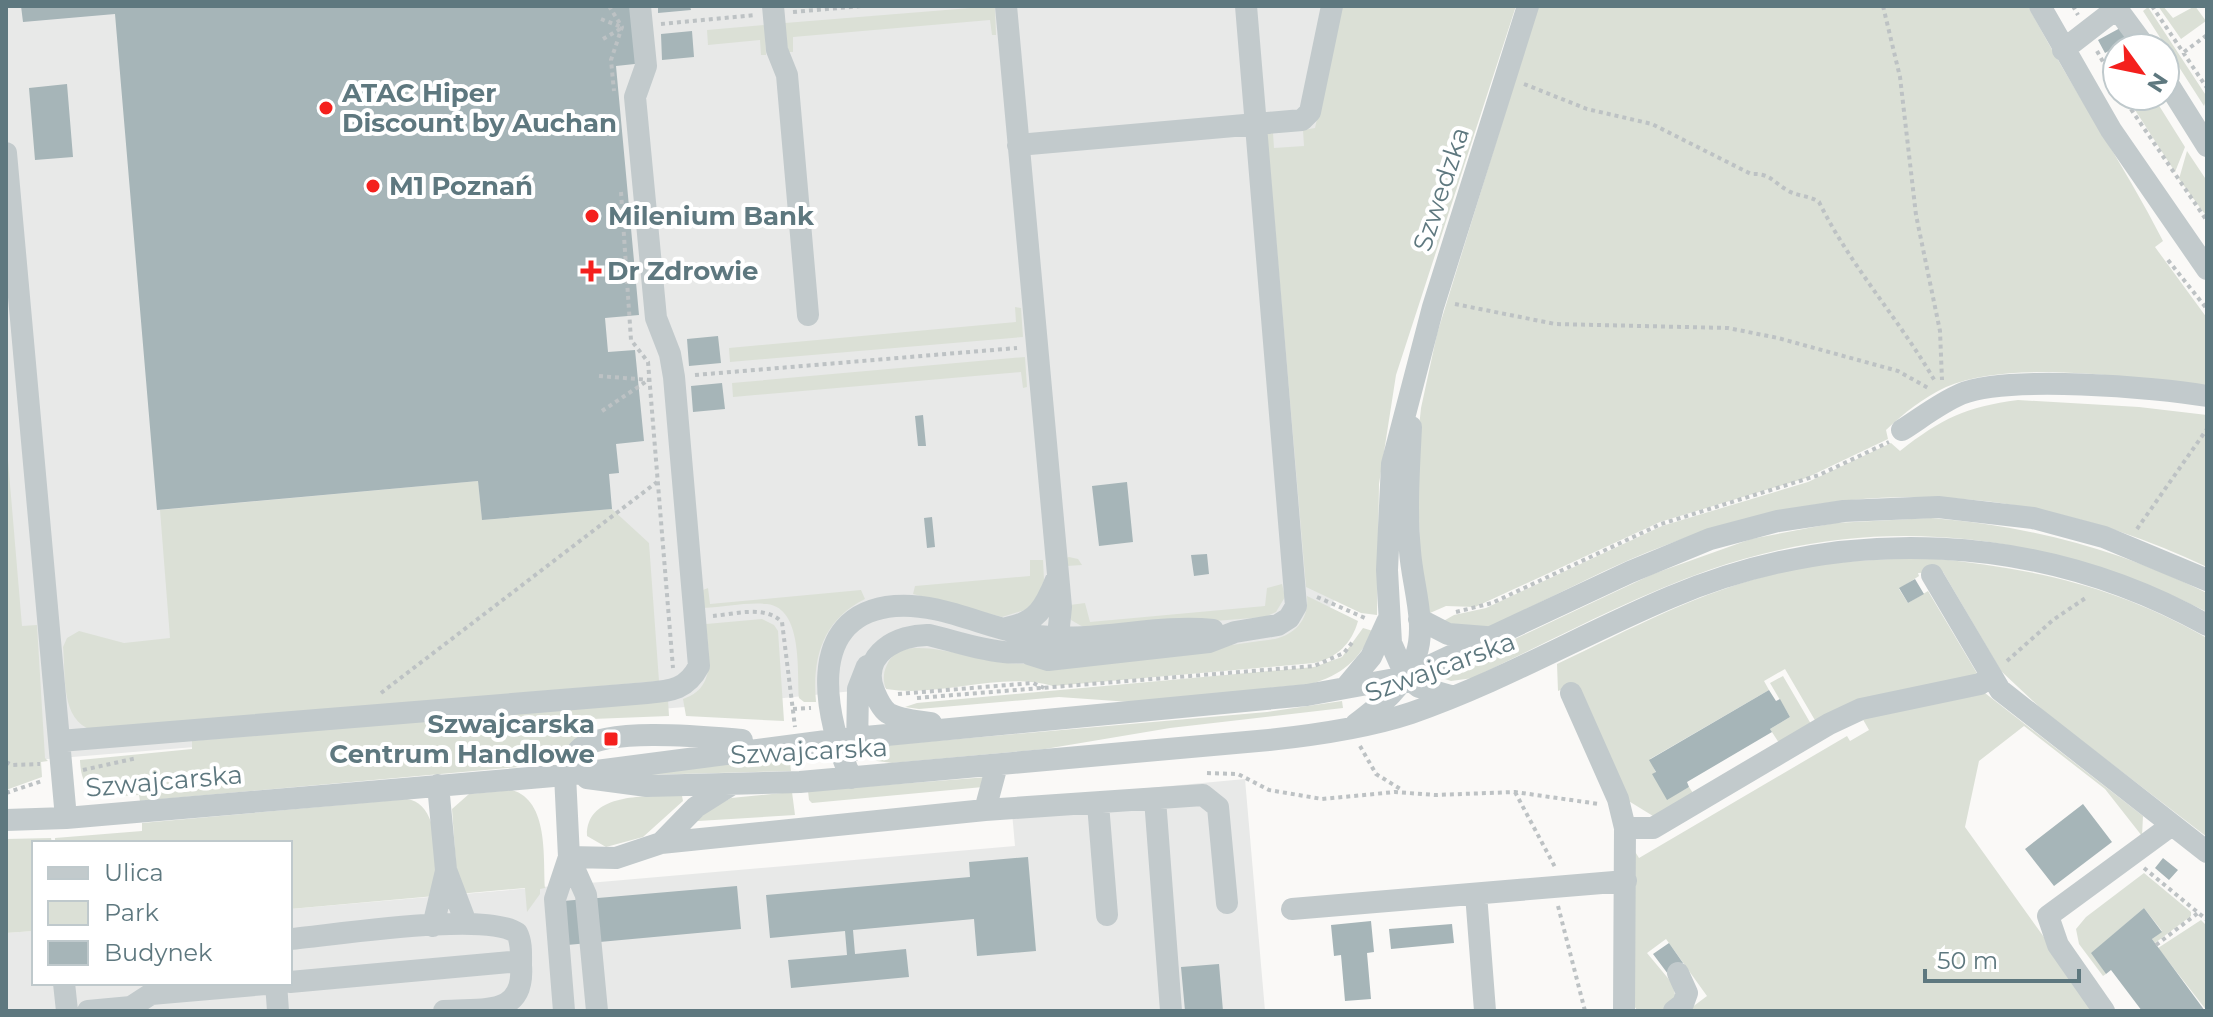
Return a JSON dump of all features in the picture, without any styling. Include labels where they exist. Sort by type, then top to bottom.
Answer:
[{"type":"street","points":[[1006,6],[1056,580],[1061,607],[1058,636],[1041,651],[1024,653]]},
{"type":"street","points":[[851,778],[859,737],[858,689],[869,661],[893,641],[913,635],[1024,653],[1048,660],[1209,642],[1235,632],[1283,623],[1296,606],[1246,6]]},
{"type":"street","points":[[1018,145],[1302,120],[1310,112],[1332,6]]},
{"type":"street","name":"Szwedzka","points":[[1406,677],[1382,620],[1392,464],[1435,298],[1528,6]]},
{"type":"street","points":[[2040,6],[2131,162],[2207,269]]},
{"type":"street","points":[[2063,50],[2116,8],[2134,32]]},
{"type":"street","points":[[774,10],[777,50],[787,75],[808,315]]},
{"type":"street","points":[[60,741],[675,690],[691,681],[699,666],[692,579],[674,377],[656,318],[635,97],[646,66],[635,20]]},
{"type":"street","points":[[2181,105],[2207,146]]},
{"type":"street","points":[[6,153],[60,741],[66,774],[66,818]]},
{"type":"street","points":[[1902,430],[1961,394],[1987,389],[2043,384],[2207,396]]},
{"type":"street","name":"Szwedzka","points":[[1353,733],[1390,698],[1406,677],[1417,652],[1419,619],[1409,537],[1413,390]]},
{"type":"street","name":"Szwajcarska","points":[[6,820],[66,818],[565,775],[795,733],[834,740],[1245,703],[1345,688],[1406,677],[1630,572],[1710,539],[1778,521],[1867,508],[1954,508],[2058,523],[2147,552],[2207,580]]},
{"type":"street","name":"Szwajcarska","points":[[565,775],[647,786],[851,778],[1353,733],[1477,688],[1692,589],[1790,559],[1862,548],[1954,548],[2049,563],[2138,592],[2207,625]]},
{"type":"street","points":[[1932,575],[2000,690],[2207,852]]},
{"type":"street","points":[[1005,628],[1023,626],[1037,617],[1056,580]]},
{"type":"street","points":[[851,778],[834,740],[827,689],[837,641],[857,620],[896,606],[1037,636],[1103,637],[1196,628],[1235,632]]},
{"type":"street","points":[[1419,619],[1448,634],[1469,638],[1495,636]]},
{"type":"street","name":"Szwajcarska","points":[[1345,688],[1371,657],[1382,620]]},
{"type":"street","points":[[880,652],[872,673],[872,685],[888,713],[960,728]]},
{"type":"street","points":[[1406,677],[1419,687],[1451,696]]},
{"type":"street","points":[[1622,818],[1653,828],[1829,724],[1861,709],[1980,684],[1991,677]]},
{"type":"street","points":[[1571,693],[1622,818],[1626,881],[1624,1011]]},
{"type":"street","points":[[985,810],[997,765]]},
{"type":"street","points":[[564,1011],[555,899],[569,857],[565,775]]},
{"type":"street","points":[[661,843],[696,807],[732,784]]},
{"type":"street","points":[[438,785],[446,870],[466,923]]},
{"type":"street","points":[[569,857],[616,858],[661,843],[985,810],[1203,795],[1218,807],[1227,903]]},
{"type":"street","points":[[1155,799],[1171,1011]]},
{"type":"street","points":[[1098,804],[1107,915]]},
{"type":"street","points":[[2104,1011],[2058,945],[2048,916],[2172,825]]},
{"type":"street","points":[[569,857],[586,895],[597,1011]]},
{"type":"street","points":[[433,926],[446,870]]},
{"type":"street","points":[[1292,909],[1626,881]]},
{"type":"street","points":[[1476,894],[1485,1011]]},
{"type":"street","points":[[292,939],[466,923],[511,929],[520,939],[523,986],[510,1002],[444,1011]]},
{"type":"street","points":[[292,982],[521,961]]},
{"type":"street","points":[[1674,1011],[1683,1004],[1687,993],[1678,973]]},
{"type":"street","points":[[64,985],[67,1011]]},
{"type":"street","points":[[88,1011],[131,1007],[151,994],[253,985]]},
{"type":"street","points":[[276,985],[278,1011]]},
{"type":"path","points":[[601,19],[635,20],[862,6]]},
{"type":"path","points":[[1883,6],[1900,77],[1916,215],[1940,331],[1940,372],[1948,402]]},
{"type":"path","points":[[2152,6],[2207,88]]},
{"type":"path","points":[[603,39],[635,20]]},
{"type":"path","points":[[2184,52],[2207,35]]},
{"type":"path","points":[[1506,78],[1587,109],[1652,124],[1751,174],[1763,173],[1776,179],[1785,190],[1819,202],[1849,258],[1876,290],[1948,402]]},
{"type":"path","points":[[2133,112],[2207,221]]},
{"type":"path","points":[[2168,260],[2207,309]]},
{"type":"path","points":[[1435,298],[1555,324],[1728,328],[1766,335],[1898,371],[1948,402]]},
{"type":"path","points":[[599,376],[649,380],[1035,346]]},
{"type":"path","points":[[602,411],[649,380]]},
{"type":"path","points":[[649,380],[675,690]]},
{"type":"path","points":[[2133,535],[2207,429]]},
{"type":"path","points":[[1451,612],[1470,611],[1492,603],[1661,524],[1819,475],[1889,441],[1902,430]]},
{"type":"path","points":[[359,717],[363,706],[658,481],[682,478]]},
{"type":"path","points":[[1296,588],[1365,618],[1382,620]]},
{"type":"path","points":[[1991,677],[2053,620],[2098,588]]},
{"type":"path","points":[[669,620],[760,612],[777,616],[782,622],[795,733]]},
{"type":"path","points":[[892,693],[1033,683],[1046,689],[1314,666],[1344,653],[1365,618]]},
{"type":"path","points":[[1353,733],[1376,774],[1404,791]]},
{"type":"path","points":[[6,762],[12,765],[40,764],[66,774]]},
{"type":"path","points":[[1197,773],[1238,774],[1269,790],[1322,799],[1404,791],[1435,795],[1515,792],[1622,818]]},
{"type":"path","points":[[6,793],[66,774]]},
{"type":"path","points":[[2143,867],[2207,920]]},
{"type":"path","points":[[2156,945],[2198,913]]},
{"type":"shaded area","points":[[6,6],[1467,6],[1341,590],[1306,645],[734,703],[11,762],[6,703]]},
{"type":"shaded area","points":[[1245,779],[1265,1011],[6,1011],[6,933],[32,931],[32,985],[292,985],[292,909],[1015,846],[1011,801]]},
{"type":"green space","points":[[995,6],[996,35],[992,35],[990,20],[793,37],[793,52],[788,52],[785,23]]},
{"type":"green space","points":[[1342,6],[1516,6],[1396,375],[1379,484],[1377,615],[1361,613],[1306,587],[1267,134],[1273,133],[1274,148],[1304,146],[1303,130],[1315,128]]},
{"type":"green space","points":[[1538,6],[2028,6],[2163,241],[2155,247],[2207,318],[2207,386],[2074,373],[2039,372],[1973,378],[1946,387],[1914,406],[1886,430],[1888,439],[1806,478],[1660,522],[1475,607],[1446,606],[1430,613],[1421,588],[1417,446],[1421,408],[1437,334]]},
{"type":"green space","points":[[2158,6],[2163,6],[2173,18],[2195,6],[2206,21],[2181,39],[2181,32],[2176,32]]},
{"type":"green space","points":[[2148,7],[2164,32],[2156,32],[2143,11]]},
{"type":"green space","points":[[765,25],[766,55],[761,55],[760,40],[708,45],[707,30]]},
{"type":"green space","points":[[2181,57],[2207,97],[2204,106],[2181,70]]},
{"type":"green space","points":[[2136,112],[2163,112],[2185,147],[2175,172]]},
{"type":"green space","points":[[2187,151],[2207,181],[2207,217],[2179,179]]},
{"type":"green space","points":[[1015,307],[1021,308],[1023,337],[730,362],[729,348],[1016,322]]},
{"type":"green space","points":[[1025,357],[1027,387],[1023,388],[1021,372],[733,397],[732,383]]},
{"type":"green space","points":[[2018,400],[2139,407],[2207,415],[2207,567],[2135,537],[2063,515],[1991,502],[1919,497],[1847,501],[1775,512],[1702,532],[1615,566],[1487,629],[1472,630],[1440,623],[1454,615],[1486,608],[1662,526],[1808,482],[1891,443],[1900,451],[1955,416],[1984,406]]},
{"type":"green space","points":[[6,437],[22,626],[37,625],[45,758],[48,761],[41,762],[42,777],[6,790]]},
{"type":"green space","points":[[478,481],[482,520],[612,509],[649,543],[659,681],[92,730],[74,717],[65,683],[63,647],[67,638],[79,631],[124,643],[170,638],[160,510]]},
{"type":"green space","points":[[1931,518],[2003,527],[2107,552],[2207,593],[2207,612],[2146,585],[2024,548],[1962,539],[1900,536],[1837,540],[1773,551],[1679,581],[1473,678],[1451,681],[1436,676],[1653,574],[1751,539],[1835,523]]},
{"type":"green space","points":[[1066,558],[1078,559],[1082,565],[1067,566],[1070,605],[1085,603],[1090,622],[1265,606],[1267,588],[1282,584],[1285,597],[1276,612],[1265,617],[1090,631],[1071,620]]},
{"type":"green space","points":[[1930,558],[2073,582],[2139,605],[2207,638],[2207,837],[2048,715],[2001,671],[1943,572],[1918,573],[1919,576],[1899,589],[1908,603],[1928,591],[1978,675],[1816,722],[1785,669],[1764,681],[1769,690],[1650,759],[1667,799],[1689,787],[1693,793],[1653,816],[1627,800],[1575,684],[1558,691],[1557,664],[1706,595],[1801,568],[1882,559]]},
{"type":"green space","points":[[1030,560],[1043,560],[1044,580],[1034,607],[1002,617],[913,594],[915,586],[1030,576]]},
{"type":"green space","points":[[708,588],[710,604],[861,590],[865,599],[839,618],[830,629],[823,642],[816,670],[816,702],[804,702],[799,698],[796,643],[787,617],[779,608],[767,604],[704,608],[703,590]]},
{"type":"green space","points":[[1307,596],[1358,621],[1352,636],[1342,648],[1314,663],[1053,686],[1012,681],[928,690],[886,689],[884,675],[888,662],[894,654],[905,649],[948,651],[1007,663],[1074,664],[1275,639],[1300,624],[1306,612]]},
{"type":"green space","points":[[762,619],[778,631],[784,721],[686,716],[683,699],[702,687],[706,678],[709,657],[706,624]]},
{"type":"green space","points":[[1363,628],[1373,631],[1355,658],[1341,671],[1311,684],[1130,702],[1059,697],[919,709],[905,707],[917,703],[1314,667],[1342,657]]},
{"type":"green space","points":[[1783,676],[1811,724],[1779,743],[1770,729],[1790,717],[1770,683]]},
{"type":"green space","points":[[1985,693],[2143,816],[2142,836],[2105,789],[2024,726],[1979,761],[1965,827],[2097,1011],[1687,1011],[1707,996],[1666,939],[1647,953],[1672,983],[1676,998],[1667,1011],[1638,1011],[1633,1005],[1634,850],[1639,858],[1847,736],[1850,741],[1869,730],[1861,716]]},
{"type":"green space","points":[[668,700],[669,716],[592,719],[589,733],[550,760],[529,766],[140,801],[139,795],[107,795],[91,789],[85,783],[80,760],[192,749],[192,741]]},
{"type":"green space","points":[[1342,701],[1343,708],[1170,728],[1045,749],[892,763],[877,761],[871,755],[878,746],[1267,712]]},
{"type":"green space","points":[[789,755],[791,771],[606,776]]},
{"type":"green space","points":[[988,777],[983,787],[812,803],[808,791]]},
{"type":"green space","points":[[512,790],[524,796],[532,806],[542,832],[545,888],[540,889],[540,894],[527,912],[525,888],[458,894],[452,809],[469,794]]},
{"type":"green space","points":[[792,792],[795,815],[698,821],[699,815],[731,798]]},
{"type":"green space","points":[[682,796],[683,801],[643,837],[606,847],[587,836],[590,821],[597,810],[609,803],[638,797]]},
{"type":"green space","points":[[407,799],[418,803],[432,824],[437,854],[435,896],[292,909],[292,841],[55,841],[55,838],[142,831],[142,823]]},
{"type":"green space","points":[[51,838],[52,841],[32,841],[32,931],[6,933],[6,839]]},
{"type":"green space","points":[[2144,873],[2191,912],[2191,916],[2155,943],[2152,939],[2162,931],[2144,908],[2092,953],[2106,974],[2103,976],[2079,944],[2076,929],[2086,917]]},
{"type":"green space","points":[[2201,920],[2207,926],[2207,1011],[2158,948]]},
{"type":"building","name":"M1 Poznań","points":[[21,6],[639,6],[644,63],[616,66],[639,315],[605,318],[608,352],[635,350],[644,441],[616,444],[619,473],[609,474],[612,509],[482,520],[478,481],[157,510],[115,14],[23,22]]},
{"type":"building","points":[[658,6],[690,6],[691,10],[658,13]]},
{"type":"building","points":[[692,31],[694,57],[662,60],[661,34]]},
{"type":"building","points":[[67,84],[73,157],[35,160],[29,88]]},
{"type":"building","points":[[718,336],[721,363],[689,366],[687,339]]},
{"type":"building","points":[[722,383],[725,409],[693,412],[691,386]]},
{"type":"building","points":[[923,415],[926,446],[918,446],[915,416]]},
{"type":"building","points":[[1127,482],[1133,542],[1099,546],[1092,486]]},
{"type":"building","points":[[932,517],[935,547],[927,548],[924,518]]},
{"type":"building","points":[[1207,554],[1209,574],[1194,576],[1191,555]]},
{"type":"building","points":[[1915,579],[1924,594],[1908,603],[1899,588]]},
{"type":"building","points":[[1769,690],[1776,701],[1780,699],[1790,717],[1770,729],[1772,732],[1687,782],[1689,787],[1667,800],[1652,774],[1656,772],[1649,760]]},
{"type":"building","points":[[2083,804],[2112,842],[2054,886],[2025,849]]},
{"type":"building","points":[[1028,857],[1036,951],[977,956],[974,919],[853,930],[855,954],[906,949],[909,977],[791,988],[788,960],[847,955],[845,931],[770,938],[766,895],[970,877],[969,862]]},
{"type":"building","points":[[2163,858],[2178,870],[2169,880],[2155,868]]},
{"type":"building","points":[[737,886],[741,929],[567,945],[563,901]]},
{"type":"building","points":[[2144,908],[2162,932],[2152,939],[2205,1011],[2142,1011],[2111,970],[2106,974],[2091,953]]},
{"type":"building","points":[[1371,921],[1374,952],[1367,953],[1371,999],[1345,1001],[1341,955],[1334,956],[1331,925]]},
{"type":"building","points":[[1452,924],[1454,943],[1391,949],[1389,929]]},
{"type":"building","points":[[1669,943],[1683,963],[1668,974],[1653,954]]},
{"type":"building","points":[[1219,964],[1223,1011],[1185,1011],[1181,967]]},
{"type":"place","name":"ATAC Hiper Discount by Auchan","points":[[326,108]]},
{"type":"place","name":"M1 Poznań","points":[[373,186]]},
{"type":"place","name":"Milenium Bank","points":[[592,216]]},
{"type":"place","name":"Dr Zdrowie","points":[[591,271]]},
{"type":"place","name":"Szwajcarska Centrum Handlowe","points":[[611,739]]}]
